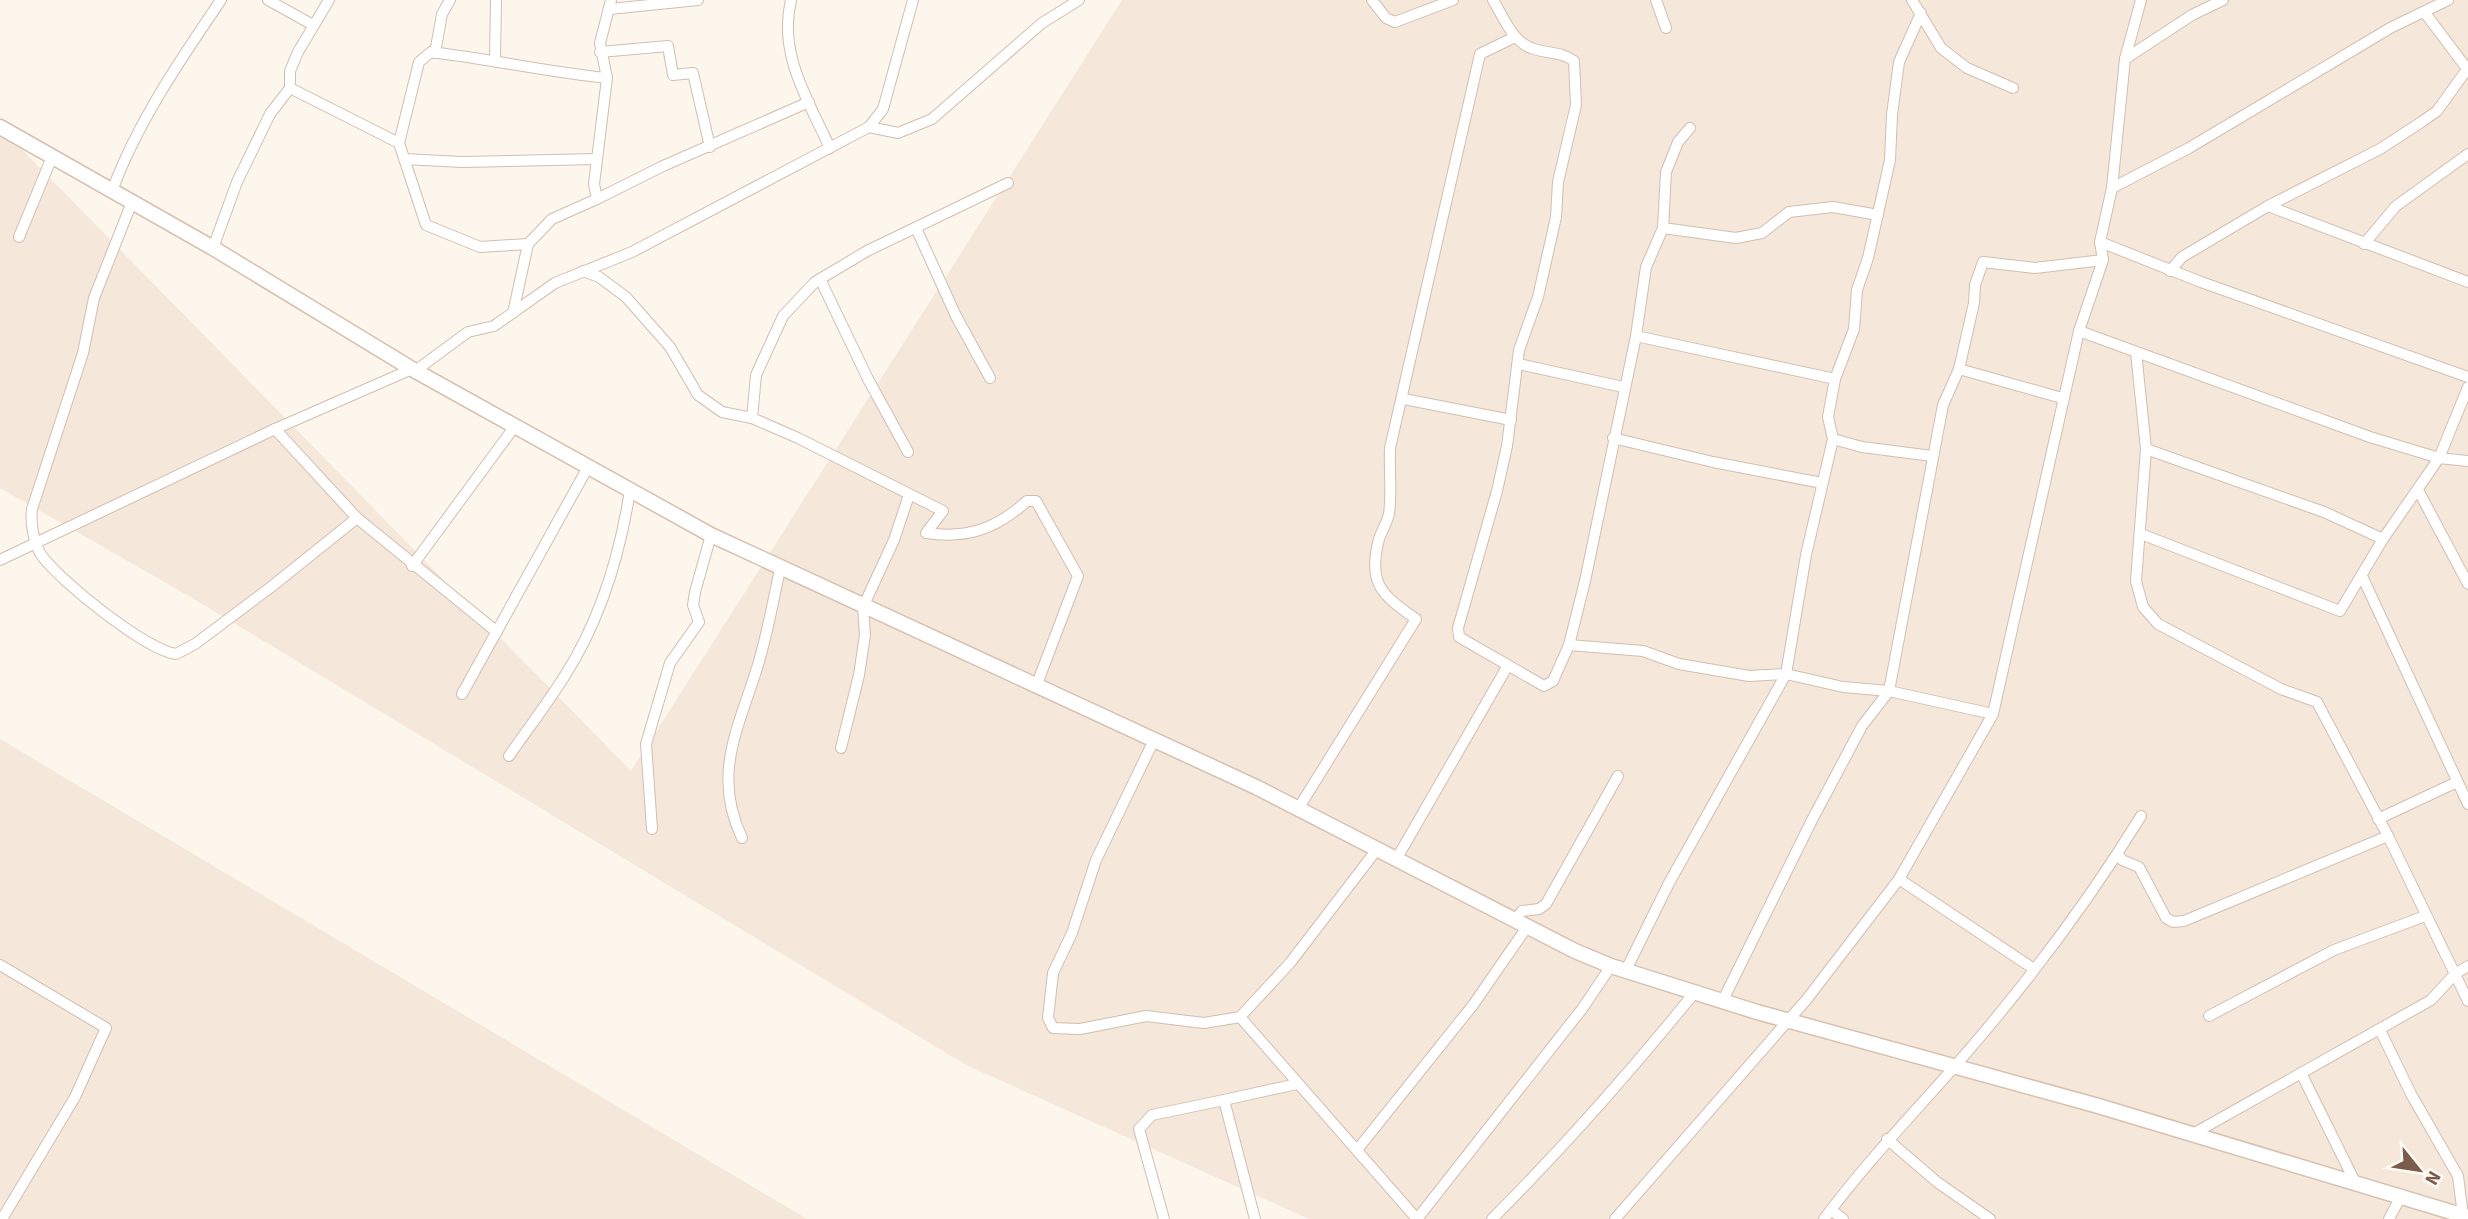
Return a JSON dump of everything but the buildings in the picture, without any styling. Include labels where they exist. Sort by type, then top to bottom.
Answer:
[{"type":"street","points":[[112,191],[121,164],[181,59],[221,0]]},
{"type":"street","points":[[268,0],[313,24]]},
{"type":"street","points":[[213,248],[237,182],[270,114],[290,88],[290,71],[313,24],[329,0]]},
{"type":"street","points":[[435,53],[442,14],[450,0]]},
{"type":"street","points":[[495,59],[496,0]]},
{"type":"street","points":[[597,199],[594,184],[596,159],[607,78],[600,52],[610,5],[698,0]]},
{"type":"street","points":[[791,0],[786,32],[795,74],[831,148]]},
{"type":"street","points":[[0,560],[275,429],[414,370],[468,332],[494,326],[555,283],[632,252],[869,127],[883,109],[913,0]]},
{"type":"street","points":[[869,127],[898,133],[925,123],[1042,23],[1079,0]]},
{"type":"street","points":[[1372,0],[1385,18],[1395,22],[1453,0]]},
{"type":"street","points":[[1493,0],[1515,37],[1532,49],[1565,55],[1574,61],[1575,113],[1558,182],[1556,216],[1538,297],[1519,350],[1511,420],[1497,491],[1458,628],[1459,637],[1544,686],[1548,685],[1569,645],[1636,336],[1646,267],[1662,228],[1666,172],[1678,142],[1690,128]]},
{"type":"street","points":[[1656,0],[1665,28]]},
{"type":"street","points":[[1912,0],[1941,48],[1957,62],[2013,88]]},
{"type":"street","points":[[1615,1219],[1790,1020],[1899,879],[1993,714],[2078,331],[2103,260],[2099,242],[2112,188],[2125,59],[2141,0]]},
{"type":"street","points":[[2125,59],[2192,15],[2223,0]]},
{"type":"street","points":[[2112,188],[2189,148],[2392,27],[2425,13],[2446,0]]},
{"type":"street","points":[[1626,970],[1680,861],[1786,674],[1806,555],[1833,439],[1828,417],[1835,379],[1854,329],[1857,290],[1868,258],[1890,160],[1892,115],[1899,62],[1921,13]]},
{"type":"street","points":[[2170,271],[2182,257],[2268,206],[2380,149],[2437,111],[2468,69],[2425,13]]},
{"type":"street","points":[[1298,809],[1416,619],[1380,591],[1375,555],[1387,520],[1390,448],[1404,399],[1480,54],[1515,37]]},
{"type":"street","points":[[600,52],[668,46],[673,75],[693,73],[710,147]]},
{"type":"street","points":[[528,244],[480,247],[432,229],[423,220],[399,143],[419,62],[424,56],[435,53],[495,59],[539,71],[607,78]]},
{"type":"street","points":[[290,88],[399,143]]},
{"type":"street","points":[[513,313],[528,244],[552,219],[809,102]]},
{"type":"street","points":[[0,127],[213,248],[414,370],[711,535],[1154,740],[1378,848],[1520,924],[1611,966],[1790,1020],[2095,1105],[2465,1217],[2458,1175],[2411,1094],[2380,1030]]},
{"type":"street","points":[[2364,244],[2396,206],[2468,154]]},
{"type":"street","points":[[19,237],[52,157]]},
{"type":"street","points":[[404,159],[462,162],[596,159]]},
{"type":"street","points":[[752,418],[756,375],[783,316],[820,279],[1008,183]]},
{"type":"street","points":[[132,202],[94,298],[83,353],[32,509],[31,523],[40,553],[85,597],[155,648],[176,654],[260,595],[357,518]]},
{"type":"street","points":[[1662,228],[1736,238],[1762,233],[1789,212],[1833,206],[1878,215]]},
{"type":"street","points":[[2268,206],[2468,282]]},
{"type":"street","points":[[916,228],[956,316],[990,378]]},
{"type":"street","points":[[2099,242],[2170,271],[2468,377]]},
{"type":"street","points":[[1723,1000],[1812,820],[1868,717],[1889,691],[1909,597],[1943,405],[1959,369],[1975,303],[1975,285],[1983,262],[2035,268],[2103,260]]},
{"type":"street","points":[[583,271],[599,278],[626,297],[670,347],[698,395],[722,412],[752,418],[943,510],[926,533],[957,537],[1009,518],[1027,501],[1037,501],[1078,576],[1037,684]]},
{"type":"street","points":[[820,279],[868,379],[908,452]]},
{"type":"street","points":[[2078,331],[2370,437],[2439,458],[2468,461]]},
{"type":"street","points":[[1636,336],[1835,379]]},
{"type":"street","points":[[2136,352],[2146,449],[2136,581],[2143,607],[2158,624],[2281,689],[2317,702],[2388,836],[2468,1001]]},
{"type":"street","points":[[1519,364],[1623,387]]},
{"type":"street","points":[[1959,369],[2063,398]]},
{"type":"street","points":[[2141,534],[2340,611],[2382,539],[2439,458],[2468,387]]},
{"type":"street","points":[[1404,399],[1511,420]]},
{"type":"street","points":[[412,566],[515,426]]},
{"type":"street","points":[[275,429],[357,518],[412,566],[497,632]]},
{"type":"street","points":[[1613,438],[1713,462],[1822,483]]},
{"type":"street","points":[[1833,439],[1862,447],[1932,456]]},
{"type":"street","points":[[2146,449],[2324,512],[2382,539]]},
{"type":"street","points":[[462,694],[589,467]]},
{"type":"street","points":[[509,756],[565,676],[590,626],[619,550],[629,490]]},
{"type":"street","points":[[2418,490],[2464,565],[2468,584]]},
{"type":"street","points":[[841,748],[859,675],[865,635],[863,607],[889,552],[909,495]]},
{"type":"street","points":[[652,829],[646,744],[670,663],[699,622],[693,606],[711,535]]},
{"type":"street","points":[[742,838],[728,806],[730,761],[739,718],[766,632],[780,569]]},
{"type":"street","points":[[2362,576],[2468,804]]},
{"type":"street","points":[[1569,645],[1643,651],[1678,664],[1749,676],[1786,674],[1843,687],[1889,691],[1993,714]]},
{"type":"street","points":[[1397,858],[1507,667]]},
{"type":"street","points":[[1154,740],[1096,860],[1072,933],[1053,973],[1048,1018],[1053,1028],[1066,1031],[1146,1016],[1204,1023],[1240,1017],[1290,963],[1378,848]]},
{"type":"street","points":[[1357,1150],[1449,1036],[1520,924],[1522,911],[1539,909],[1546,904],[1618,776]]},
{"type":"street","points":[[2378,818],[2457,782]]},
{"type":"street","points":[[1824,1219],[1887,1139],[1955,1066],[2034,969],[2094,891],[2141,816]]},
{"type":"street","points":[[2118,854],[2122,860],[2139,867],[2166,918],[2173,922],[2184,921],[2388,836]]},
{"type":"street","points":[[1899,879],[2034,969]]},
{"type":"street","points":[[2208,1016],[2334,950],[2425,916]]},
{"type":"street","points":[[0,965],[106,1028],[75,1097],[2,1219]]},
{"type":"street","points":[[1240,1017],[1417,1219],[1582,1009],[1611,966]]},
{"type":"street","points":[[2191,1135],[2431,1000],[2455,974],[2468,966]]},
{"type":"street","points":[[1492,1219],[1542,1169],[1637,1064],[1695,992]]},
{"type":"street","points":[[2301,1073],[2356,1184]]},
{"type":"street","points":[[1164,1219],[1139,1129],[1152,1115],[1297,1084]]},
{"type":"street","points":[[1224,1100],[1255,1219]]},
{"type":"street","points":[[1887,1139],[1937,1182],[1990,1219]]},
{"type":"street","points":[[2389,1219],[2400,1198]]},
{"type":"street","points":[[1831,1210],[1843,1219]]},
{"type":"shaded area","points":[[1122,0],[2468,0],[2468,1219],[1309,1219],[966,1065],[194,599],[0,488],[0,127],[631,771]]},
{"type":"shaded area","points":[[0,739],[807,1219],[0,1219]]}]
